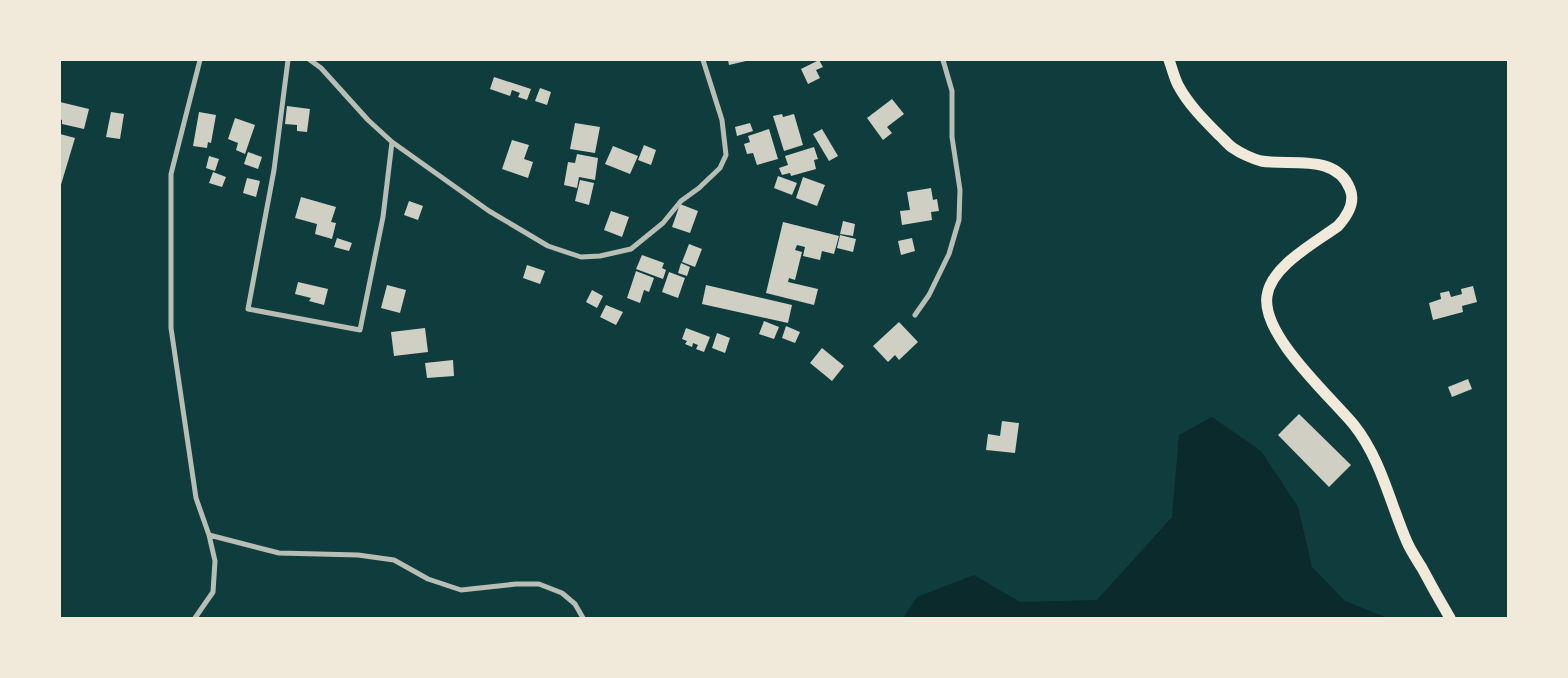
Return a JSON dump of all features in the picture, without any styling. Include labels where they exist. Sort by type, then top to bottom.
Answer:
[{"type":"highway","points":[[1169,60],[1178,85],[1195,111],[1234,149],[1259,160],[1280,163],[1305,162],[1322,165],[1342,176],[1349,185],[1352,192],[1352,203],[1343,221],[1288,262],[1276,274],[1266,296],[1267,307],[1270,319],[1290,354],[1354,425],[1367,443],[1407,543],[1450,618]]},
{"type":"street","points":[[195,618],[213,592],[215,560],[210,535],[196,498],[171,328],[171,174],[200,60]]},
{"type":"street","points":[[288,60],[274,170],[248,309],[360,330],[382,217],[392,142]]},
{"type":"street","points":[[310,60],[321,68],[368,120],[392,142],[489,211],[548,246],[581,257],[600,256],[631,249],[663,224],[681,201],[699,188],[720,168],[726,155],[722,120],[703,60]]},
{"type":"street","points":[[915,316],[949,254],[959,220],[960,190],[952,137],[952,91],[943,60]]},
{"type":"street","points":[[210,535],[279,552],[358,555],[394,560],[428,579],[461,590],[516,584],[539,584],[562,593],[575,604],[583,618]]},
{"type":"water","points":[[1212,417],[1261,451],[1298,507],[1312,567],[1345,601],[1388,618],[903,618],[917,597],[974,575],[1020,602],[1097,600],[1172,517],[1179,435]]},
{"type":"building","points":[[728,60],[746,60],[746,61],[729,65]]},
{"type":"building","points":[[819,60],[823,67],[816,70],[820,78],[808,84],[801,69]]},
{"type":"building","points":[[494,77],[531,89],[527,100],[518,97],[520,93],[512,90],[510,96],[490,89]]},
{"type":"building","points":[[540,88],[551,92],[547,105],[535,101]]},
{"type":"building","points":[[892,99],[904,114],[887,127],[892,133],[883,140],[867,118]]},
{"type":"building","points":[[60,102],[89,109],[84,129],[62,124],[60,119]]},
{"type":"building","points":[[287,106],[310,109],[307,132],[297,131],[297,125],[285,124]]},
{"type":"building","points":[[111,112],[124,114],[120,139],[106,137]]},
{"type":"building","points":[[199,112],[216,115],[211,143],[208,142],[207,148],[193,146]]},
{"type":"building","points":[[782,114],[783,117],[794,114],[803,145],[784,151],[773,116]]},
{"type":"building","points":[[235,118],[255,125],[245,154],[236,150],[238,143],[228,139]]},
{"type":"building","points":[[575,123],[600,127],[595,153],[570,149]]},
{"type":"building","points":[[750,123],[753,131],[737,136],[735,127]]},
{"type":"building","points":[[769,129],[778,159],[757,165],[753,153],[747,154],[744,144],[750,142],[748,136]]},
{"type":"building","points":[[822,129],[838,156],[829,161],[813,134]]},
{"type":"building","points":[[60,134],[75,138],[60,188]]},
{"type":"building","points":[[512,140],[529,145],[524,159],[533,162],[528,178],[502,169]]},
{"type":"building","points":[[644,145],[656,150],[651,165],[638,160]]},
{"type":"building","points":[[613,146],[638,156],[630,174],[605,164]]},
{"type":"building","points":[[814,147],[818,159],[814,160],[816,169],[791,176],[790,173],[782,175],[779,168],[788,165],[785,156]]},
{"type":"building","points":[[248,152],[262,157],[258,169],[244,164]]},
{"type":"building","points":[[577,154],[598,158],[595,180],[579,177],[577,188],[564,185],[568,162],[575,163]]},
{"type":"building","points":[[209,156],[219,159],[215,171],[206,168]]},
{"type":"building","points":[[213,172],[226,177],[222,187],[209,183]]},
{"type":"building","points":[[778,176],[797,183],[792,195],[774,188]]},
{"type":"building","points":[[803,177],[825,185],[817,206],[796,198]]},
{"type":"building","points":[[247,178],[260,181],[256,197],[243,193]]},
{"type":"building","points":[[580,180],[594,183],[589,205],[575,201]]},
{"type":"building","points":[[931,188],[933,200],[937,199],[939,211],[931,212],[932,220],[902,225],[900,211],[910,210],[907,192]]},
{"type":"building","points":[[301,197],[336,207],[331,222],[336,223],[332,239],[315,234],[317,224],[295,218]]},
{"type":"building","points":[[409,201],[423,206],[418,220],[404,215]]},
{"type":"building","points":[[680,204],[698,211],[690,233],[672,227]]},
{"type":"building","points":[[611,211],[629,217],[622,237],[604,230]]},
{"type":"building","points":[[843,221],[855,224],[853,236],[840,234]]},
{"type":"building","points":[[783,222],[839,236],[834,254],[822,251],[820,260],[803,256],[805,247],[797,245],[795,250],[802,252],[795,280],[789,278],[788,282],[818,289],[814,305],[766,293]]},
{"type":"building","points":[[840,235],[856,239],[853,252],[837,248]]},
{"type":"building","points":[[337,238],[352,243],[349,251],[334,247]]},
{"type":"building","points":[[912,238],[915,251],[901,255],[898,241]]},
{"type":"building","points":[[689,244],[702,249],[695,267],[682,262]]},
{"type":"building","points":[[642,255],[664,263],[662,268],[666,270],[663,279],[636,269]]},
{"type":"building","points":[[681,263],[690,267],[687,276],[678,273]]},
{"type":"building","points":[[527,265],[545,271],[540,284],[523,278]]},
{"type":"building","points":[[636,271],[654,278],[649,292],[644,290],[640,303],[627,298]]},
{"type":"building","points":[[669,272],[685,278],[678,298],[662,292]]},
{"type":"building","points":[[298,282],[328,289],[324,305],[309,301],[311,298],[295,294]]},
{"type":"building","points":[[387,285],[406,290],[400,313],[381,308]]},
{"type":"building","points":[[706,285],[792,305],[788,323],[702,304]]},
{"type":"building","points":[[1473,286],[1477,302],[1462,306],[1463,312],[1433,320],[1429,303],[1441,299],[1440,293],[1449,291],[1451,297],[1462,294],[1461,289]]},
{"type":"building","points":[[592,290],[603,296],[597,308],[586,302]]},
{"type":"building","points":[[606,305],[623,312],[616,325],[600,317]]},
{"type":"building","points":[[764,321],[779,327],[774,339],[759,334]]},
{"type":"building","points":[[899,322],[918,342],[899,360],[895,355],[888,362],[873,346]]},
{"type":"building","points":[[786,326],[800,332],[795,343],[782,338]]},
{"type":"building","points":[[425,328],[428,352],[394,356],[391,332]]},
{"type":"building","points":[[686,328],[710,337],[704,352],[696,349],[698,345],[693,343],[692,347],[685,344],[687,341],[682,339]]},
{"type":"building","points":[[717,333],[730,338],[725,353],[712,348]]},
{"type":"building","points":[[822,348],[844,366],[832,381],[810,363]]},
{"type":"building","points":[[453,360],[454,376],[427,378],[425,363]]},
{"type":"building","points":[[1468,379],[1472,389],[1452,397],[1448,387]]},
{"type":"building","points":[[1299,414],[1351,465],[1329,487],[1278,435]]},
{"type":"building","points":[[1002,421],[1019,423],[1015,453],[986,450],[988,434],[1000,436]]}]
